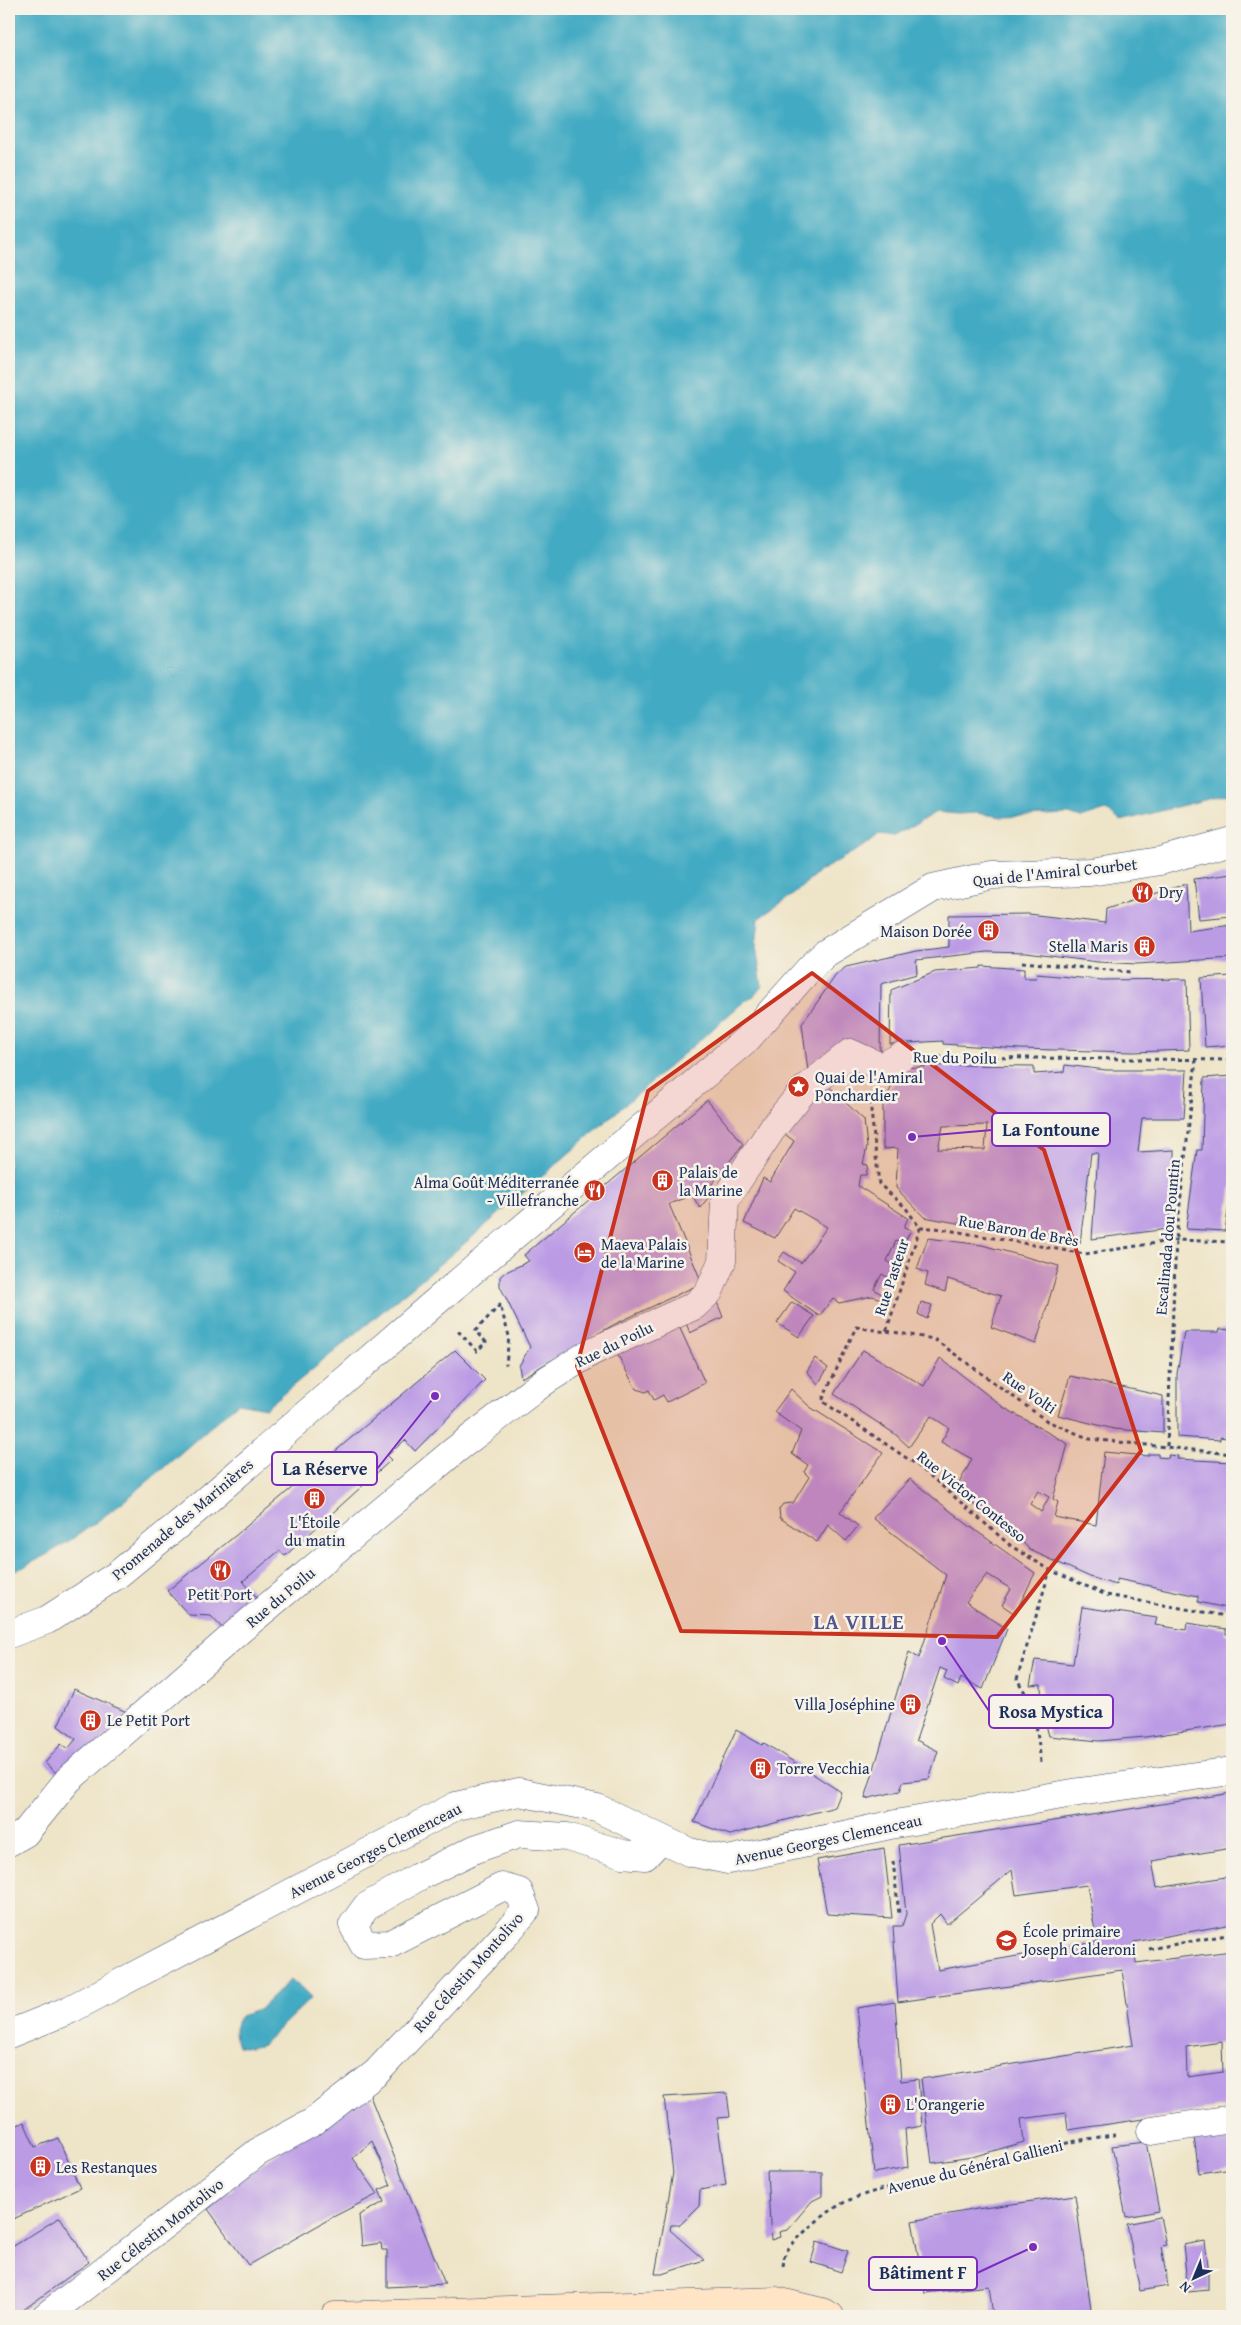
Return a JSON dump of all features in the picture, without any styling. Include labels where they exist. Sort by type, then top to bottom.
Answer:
[{"type":"main road","points":[[335,2316],[777,2301],[822,2312],[830,2316]]},
{"type":"street","name":"Quai de l'Amiral Courbet","points":[[433,1304],[748,1038],[810,968],[826,953],[933,888],[992,875],[1090,872],[1143,864],[1232,841]]},
{"type":"street","name":"Rue du Poilu","points":[[9,1842],[25,1832],[68,1780],[241,1629],[454,1451],[545,1381],[593,1351],[694,1306],[709,1292],[722,1261],[725,1200],[772,1129],[804,1090],[850,1053],[881,1067],[902,1056]]},
{"type":"street","name":"Promenade des Marinières","points":[[9,1634],[46,1620],[117,1575],[190,1515],[433,1304]]},
{"type":"street","name":"Avenue Georges Clemenceau","points":[[9,2034],[69,2010],[456,1806],[519,1792],[597,1808],[660,1840],[689,1852],[728,1860],[890,1826],[1079,1792],[1232,1771]]},
{"type":"street","name":"Rue Célestin Montolivo","points":[[46,2316],[258,2152],[313,2122],[376,2073],[526,1910],[519,1892],[502,1887],[390,1944],[364,1945],[353,1925],[366,1907],[418,1877],[466,1853],[520,1834],[567,1836],[623,1854],[645,1856],[660,1840]]},
{"type":"street","points":[[1151,2131],[1232,2119]]},
{"type":"path","points":[[1022,962],[1130,972]]},
{"type":"path","points":[[855,1102],[870,1101],[902,1056]]},
{"type":"path","name":"Rue du Poilu","points":[[902,1056],[1232,1060]]},
{"type":"path","name":"Escalinada dou Pountin","points":[[1167,1446],[1176,1240],[1196,1060]]},
{"type":"path","name":"Rue Pasteur","points":[[822,1401],[856,1327],[887,1332],[920,1228],[905,1207],[879,1184],[870,1101]]},
{"type":"path","name":"Rue Baron de Brès","points":[[920,1228],[936,1228],[1085,1254],[1176,1240],[1232,1242]]},
{"type":"path","points":[[433,1304],[477,1351],[486,1342],[475,1331],[500,1305],[509,1336],[505,1371]]},
{"type":"path","name":"Rue Volti","points":[[887,1332],[934,1339],[1047,1421],[1090,1438],[1232,1454]]},
{"type":"path","name":"Rue Victor Contesso","points":[[822,1401],[920,1467],[1011,1546],[1050,1570],[1106,1595],[1232,1617]]},
{"type":"path","points":[[1050,1570],[1017,1679],[1034,1708],[1041,1764],[1039,1777],[1079,1792]]},
{"type":"path","points":[[890,1826],[899,1914]]},
{"type":"path","points":[[1149,1949],[1232,1934]]},
{"type":"path","name":"Avenue du Général Gallieni","points":[[777,2301],[785,2253],[811,2226],[846,2202],[877,2191],[961,2171],[1044,2147],[1082,2139],[1151,2131]]},
{"type":"highlighted area","points":[[812,973],[1044,1150],[1141,1451],[997,1637],[681,1631],[577,1366],[648,1091]]},
{"type":"water","points":[[9,9],[1232,9],[1232,793],[1121,821],[1106,810],[1081,818],[1069,814],[1002,817],[976,813],[936,812],[895,836],[879,834],[867,844],[817,873],[794,894],[759,918],[756,947],[762,986],[754,996],[747,999],[471,1238],[266,1408],[238,1403],[157,1474],[101,1519],[41,1558],[9,1574]]},
{"type":"water","points":[[291,1979],[311,1998],[262,2045],[250,2048],[238,2046],[235,2031],[240,2016],[259,2010]]},
{"type":"building","points":[[1232,874],[1232,916],[1199,919],[1194,879]]},
{"type":"building","points":[[1186,884],[1188,931],[1232,925],[1232,958],[1137,964],[1098,962],[1026,953],[987,952],[916,960],[917,974],[881,984],[880,1050],[889,1053],[808,1071],[802,1024],[836,975],[846,967],[916,951],[949,947],[949,915],[1028,914],[1105,923],[1106,909]]},
{"type":"building","points":[[981,966],[1024,969],[1024,978],[1036,978],[1037,974],[1102,980],[1187,979],[1189,1050],[1133,1052],[1020,1049],[943,1044],[943,1041],[890,1044],[891,990],[935,972],[981,968]]},
{"type":"building","points":[[1232,976],[1232,1045],[1205,1047],[1201,978]]},
{"type":"building","points":[[952,1065],[1034,1066],[1034,1074],[1064,1072],[1065,1065],[1106,1070],[1187,1070],[1184,1118],[1142,1118],[1138,1152],[1174,1150],[1174,1186],[1167,1229],[1092,1239],[1098,1153],[1091,1153],[1080,1243],[924,1217],[896,1188],[898,1148],[883,1149],[883,1104],[901,1068]],"holes":[[[987,1125],[985,1150],[938,1149],[943,1126]]]},
{"type":"building","points":[[1232,1076],[1232,1119],[1230,1119],[1229,1149],[1232,1149],[1232,1185],[1225,1231],[1186,1229],[1197,1150],[1202,1150],[1204,1078]]},
{"type":"building","points":[[822,1080],[864,1120],[867,1147],[863,1164],[868,1165],[866,1175],[860,1175],[858,1186],[908,1218],[904,1227],[911,1230],[903,1245],[896,1241],[887,1261],[896,1266],[889,1278],[882,1274],[874,1289],[883,1295],[882,1299],[872,1296],[839,1303],[833,1299],[819,1316],[783,1291],[795,1272],[778,1261],[784,1252],[801,1263],[827,1227],[794,1208],[775,1238],[744,1223],[763,1178],[770,1182],[794,1141],[782,1132]]},
{"type":"building","points":[[707,1100],[743,1144],[712,1184],[715,1189],[700,1208],[692,1195],[669,1204],[702,1283],[613,1325],[521,1378],[519,1366],[530,1347],[500,1286],[500,1277],[504,1273],[529,1261],[524,1255]]},
{"type":"building","points":[[928,1238],[982,1245],[1059,1266],[1036,1344],[991,1327],[1001,1296],[948,1279],[945,1292],[925,1285],[928,1273],[917,1269]]},
{"type":"building","points":[[717,1302],[723,1317],[690,1333],[684,1318]]},
{"type":"building","points":[[792,1302],[814,1316],[799,1337],[777,1323]]},
{"type":"building","points":[[921,1302],[932,1305],[927,1319],[918,1314]]},
{"type":"building","points":[[677,1322],[705,1383],[667,1402],[663,1395],[654,1400],[649,1390],[646,1392],[636,1389],[616,1352]]},
{"type":"building","points":[[1220,1329],[1232,1330],[1232,1439],[1220,1437],[1220,1440],[1177,1437],[1177,1374],[1184,1332],[1219,1332]]},
{"type":"building","points":[[455,1350],[485,1380],[415,1451],[405,1440],[387,1456],[391,1460],[285,1556],[279,1551],[243,1581],[257,1598],[223,1629],[211,1616],[189,1615],[167,1591],[235,1536]]},
{"type":"building","points":[[863,1350],[924,1386],[940,1358],[1003,1407],[1068,1444],[1053,1499],[1058,1502],[1054,1517],[1096,1525],[1104,1452],[1148,1456],[1148,1454],[1158,1454],[1158,1457],[1169,1458],[1168,1455],[1178,1456],[1177,1459],[1232,1462],[1232,1609],[1198,1602],[1198,1596],[1117,1579],[1116,1585],[1090,1577],[1030,1550],[1016,1535],[955,1491],[972,1459],[941,1442],[949,1428],[931,1416],[909,1447],[895,1434],[834,1394]],"holes":[[[1038,1491],[1049,1497],[1041,1512],[1030,1504]]]},
{"type":"building","points":[[815,1358],[828,1368],[818,1384],[807,1371]]},
{"type":"building","points":[[1070,1376],[1163,1396],[1163,1433],[1114,1429],[1058,1415]]},
{"type":"building","points":[[791,1389],[810,1407],[883,1453],[840,1512],[858,1526],[846,1541],[828,1525],[817,1542],[780,1518],[779,1509],[783,1504],[793,1503],[809,1477],[804,1472],[808,1465],[792,1454],[801,1431],[774,1412]]},
{"type":"building","points":[[910,1479],[968,1525],[1035,1573],[1015,1614],[1002,1605],[1011,1589],[987,1574],[966,1602],[1007,1629],[983,1689],[961,1678],[958,1686],[944,1679],[947,1671],[940,1668],[916,1740],[938,1751],[929,1779],[903,1782],[900,1791],[865,1799],[909,1652],[919,1658],[946,1575],[873,1518]]},
{"type":"building","points":[[1082,1607],[1157,1618],[1155,1625],[1186,1630],[1187,1623],[1226,1629],[1226,1634],[1232,1635],[1232,1724],[1145,1737],[1099,1741],[1049,1736],[1042,1710],[1041,1684],[1030,1685],[1035,1660],[1073,1664]]},
{"type":"building","name":"Le Petit Port","points":[[74,1689],[129,1713],[63,1779],[45,1763],[61,1744],[68,1749],[76,1739],[58,1726]]},
{"type":"building","name":"Torre Vecchia","points":[[736,1730],[762,1745],[764,1743],[841,1792],[835,1807],[730,1835],[694,1822]]},
{"type":"building","points":[[1232,1793],[1232,1848],[1152,1861],[1157,1888],[1232,1876],[1232,1924],[1134,1942],[1136,1963],[1232,1951],[1232,2106],[1068,2130],[1066,2113],[1021,2119],[1024,2142],[972,2157],[932,2163],[921,2079],[1133,2045],[1122,1970],[898,2002],[893,1926],[902,1926],[906,1914],[899,1845]],"holes":[[[1012,1870],[1016,1895],[1087,1885],[1097,1942],[938,1970],[930,1924],[940,1914],[947,1924]],[[1222,2042],[1223,2072],[1187,2077],[1186,2047]]]},
{"type":"building","points":[[884,1848],[892,1918],[827,1914],[817,1860]]},
{"type":"building","name":"L'Orangerie","points":[[895,2002],[901,2081],[918,2079],[922,2126],[905,2129],[908,2167],[874,2173],[857,2008]]},
{"type":"building","points":[[368,2091],[445,2284],[387,2287],[387,2250],[382,2250],[381,2243],[362,2246],[359,2215],[384,2202],[379,2190],[391,2185],[372,2141],[353,2158],[378,2194],[248,2265],[208,2209],[234,2188],[232,2185]]},
{"type":"building","points":[[727,2093],[730,2117],[717,2118],[726,2185],[700,2190],[699,2206],[680,2225],[671,2225],[670,2230],[704,2260],[662,2274],[655,2274],[673,2173],[664,2097]]},
{"type":"building","name":"Les Restanques","points":[[24,2122],[35,2147],[58,2138],[80,2188],[9,2221],[9,2129]]},
{"type":"building","points":[[1232,2132],[1232,2168],[1199,2173],[1194,2137]]},
{"type":"building","points":[[1146,2142],[1159,2211],[1126,2217],[1112,2146]]},
{"type":"building","points":[[767,2172],[822,2172],[822,2196],[812,2201],[787,2230],[779,2232],[780,2237],[771,2240]]},
{"type":"building","points":[[1075,2195],[1092,2316],[993,2316],[989,2286],[925,2293],[912,2221],[977,2209]]},
{"type":"building","points":[[60,2217],[89,2262],[15,2316],[11,2316],[9,2313],[9,2249]]},
{"type":"building","points":[[1160,2217],[1166,2245],[1161,2246],[1168,2286],[1140,2291],[1127,2224]]},
{"type":"building","points":[[817,2241],[848,2251],[841,2272],[811,2262]]},
{"type":"building","points":[[1205,2241],[1208,2265],[1208,2290],[1188,2292],[1183,2245]]},
{"type":"place","name":"Dry","points":[[1143,892]]},
{"type":"place","name":"Maison Dorée","points":[[988,931]]},
{"type":"place","name":"Stella Maris","points":[[1144,946]]},
{"type":"place","name":"Quai de l'Amiral Ponchardier","points":[[799,1086]]},
{"type":"place","name":"La Fontoune","points":[[912,1137]]},
{"type":"place","name":"Palais de la Marine","points":[[663,1181]]},
{"type":"place","name":"Alma Goût Méditerranée - Villefranche","points":[[595,1191]]},
{"type":"place","name":"Maeva Palais de la Marine","points":[[585,1253]]},
{"type":"place","name":"La Réserve","points":[[435,1396]]},
{"type":"place","name":"L'Étoile du matin","points":[[315,1498]]},
{"type":"place","name":"Petit Port","points":[[220,1570]]},
{"type":"place","name":"Rosa Mystica","points":[[942,1641]]},
{"type":"place","name":"Villa Joséphine","points":[[911,1704]]},
{"type":"place","name":"Le Petit Port","points":[[91,1720]]},
{"type":"place","name":"Torre Vecchia","points":[[761,1768]]},
{"type":"place","name":"École primaire Joseph Calderoni","points":[[1007,1940]]},
{"type":"place","name":"L'Orangerie","points":[[890,2104]]},
{"type":"place","name":"Les Restanques","points":[[40,2167]]},
{"type":"place","name":"Bâtiment F","points":[[1033,2247]]},
{"type":"district","name":"LA VILLE","points":[[859,1622]]}]
